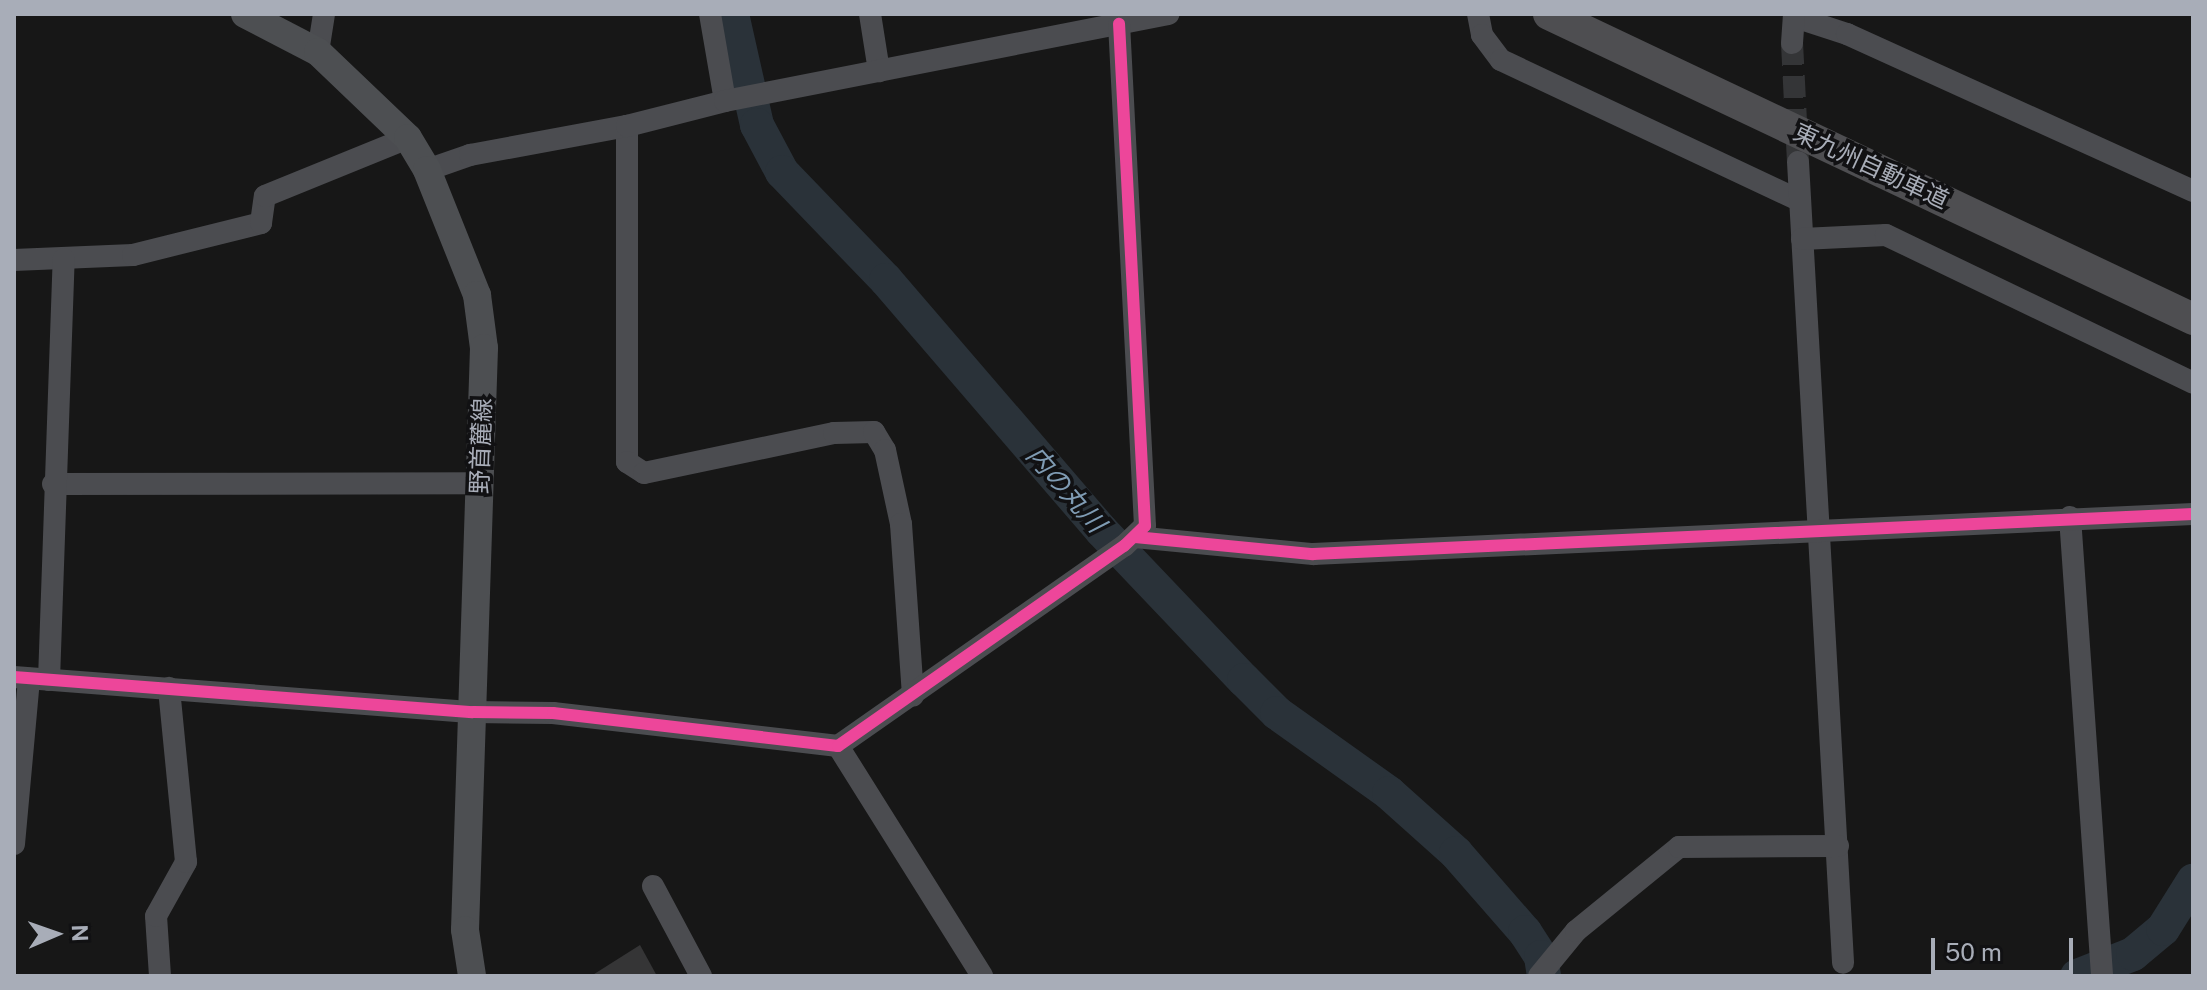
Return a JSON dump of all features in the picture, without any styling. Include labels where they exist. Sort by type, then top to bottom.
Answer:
[{"type":"highway","name":"東九州自動車道","points":[[1549,14],[2193,319]]},
{"type":"highway","name":"東九州自動車道","points":[[1587,14],[2193,301]]},
{"type":"main road","name":"野首麓線","points":[[245,14],[318,52],[408,138],[427,170],[477,295],[484,348],[465,930],[472,976]]},
{"type":"street","points":[[318,52],[324,14]]},
{"type":"street","points":[[710,14],[725,101]]},
{"type":"street","points":[[870,14],[879,71]]},
{"type":"street","points":[[427,170],[470,155],[627,126],[725,101],[1169,14]]},
{"type":"street","points":[[1478,14],[1482,35],[1501,60],[1799,200]]},
{"type":"street","points":[[1792,43],[1795,15],[1847,34],[2193,191]]},
{"type":"street","points":[[31,678],[473,712],[553,713],[838,746],[1135,537],[1145,526],[1119,24]]},
{"type":"street","points":[[627,126],[627,462],[644,473],[834,433],[874,432],[885,450],[901,524],[913,696]]},
{"type":"street","points":[[14,260],[133,255],[261,223],[265,196],[408,138]]},
{"type":"street","points":[[1798,162],[1821,528],[1843,963]]},
{"type":"street","points":[[1802,239],[1886,235],[2193,383]]},
{"type":"street","points":[[14,844],[53,484],[64,259]]},
{"type":"street","points":[[53,484],[480,483]]},
{"type":"street","points":[[1135,537],[1313,554],[1821,528],[2193,514]]},
{"type":"street","points":[[2070,517],[2102,976]]},
{"type":"street","points":[[160,976],[156,916],[186,862],[169,688]]},
{"type":"street","points":[[838,746],[981,976]]},
{"type":"street","points":[[1539,976],[1576,931],[1679,847],[1838,846]]},
{"type":"street","points":[[653,886],[701,976]]},
{"type":"building","points":[[640,945],[657,976],[591,976]]},
{"type":"waterway","name":"内の丸川","points":[[732,14],[757,125],[782,172],[886,280],[1101,530],[1244,680],[1277,713],[1389,793],[1456,853],[1525,932],[1541,957],[1544,976]]},
{"type":"waterway","points":[[2077,976],[2133,954],[2163,929],[2193,881]]},
{"type":"tunnel","points":[[1792,43],[1798,162]]},
{"type":"cycle path","points":[[14,677],[473,712],[553,713],[838,746],[1124,546],[1145,526],[1119,24]]},
{"type":"cycle path","points":[[1135,537],[1313,554],[2193,514]]}]
